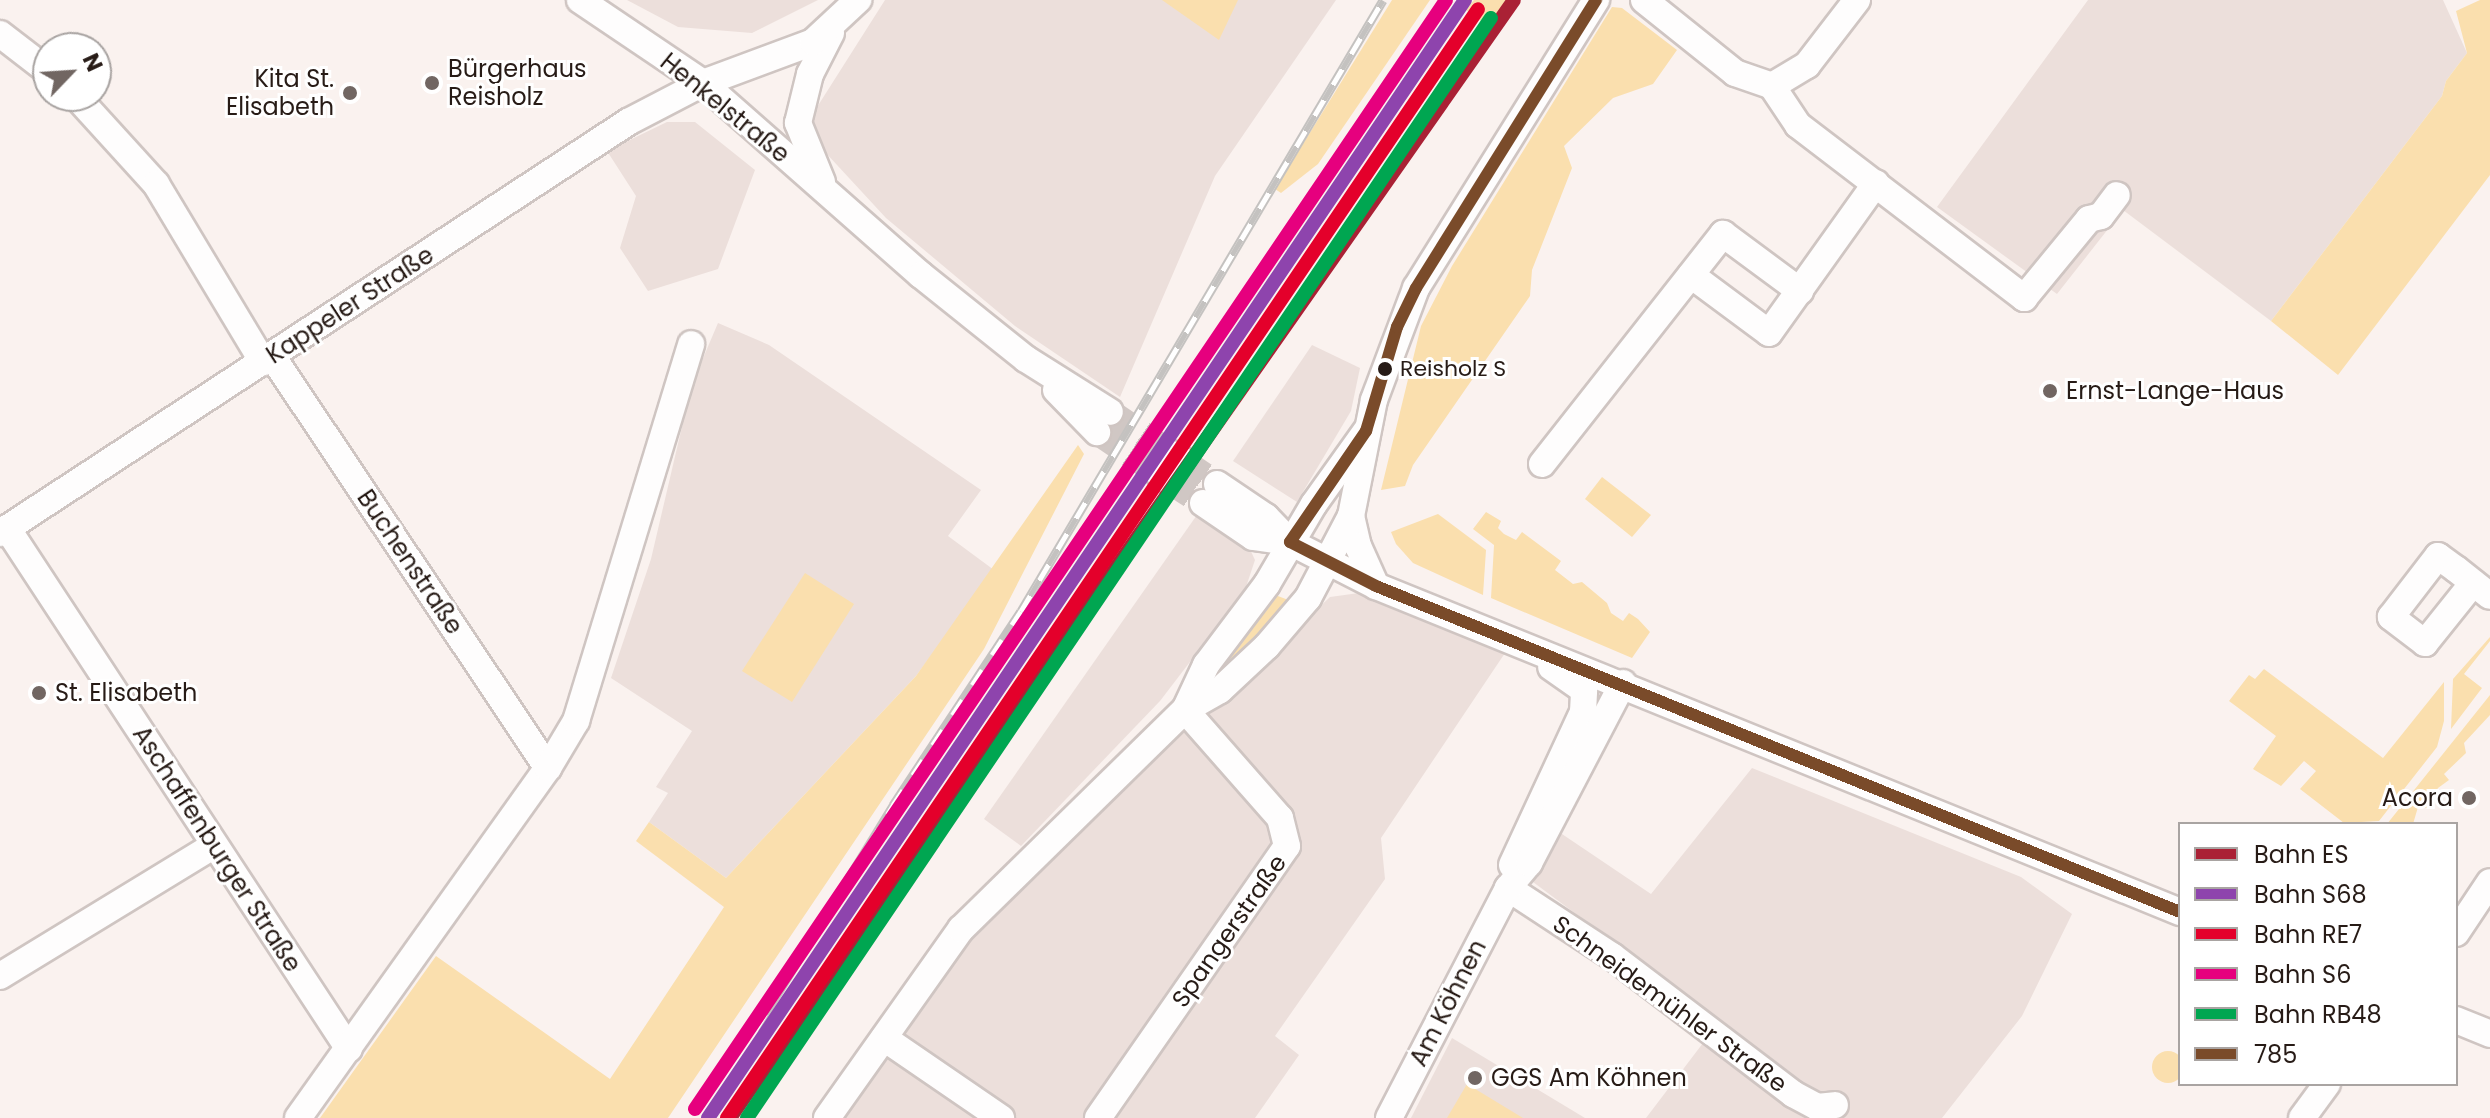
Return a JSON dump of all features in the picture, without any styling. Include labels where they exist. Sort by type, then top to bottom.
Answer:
[{"type":"street","name":"Henkelstraße","points":[[580,0],[703,83],[827,193],[1103,422]]},
{"type":"street","points":[[835,26],[858,0]]},
{"type":"street","points":[[827,1118],[961,929],[1185,710],[1220,690],[1267,646],[1308,598],[1351,516],[1365,460],[1366,431],[1397,327],[1416,288],[1596,0]]},
{"type":"street","points":[[1644,0],[1735,73],[1772,86],[1798,125],[2024,298],[2089,219],[2101,216],[2117,195]]},
{"type":"street","points":[[1772,86],[1807,65],[1857,0]]},
{"type":"street","name":"Henkelstraße","points":[[827,193],[798,123],[810,74],[835,26]]},
{"type":"street","name":"Kappeler Straße","points":[[4,530],[628,122],[703,83],[790,53],[835,26]]},
{"type":"street","points":[[0,34],[32,59]]},
{"type":"street","name":"Buchenstraße","points":[[91,112],[156,184],[268,359],[548,768]]},
{"type":"street","points":[[1691,275],[1769,333],[1876,183]]},
{"type":"street","points":[[1542,464],[1723,234],[1800,291]]},
{"type":"street","points":[[298,1118],[548,768],[576,721],[691,344]]},
{"type":"street","points":[[1185,710],[1206,665],[1267,584],[1290,542],[1366,431]]},
{"type":"street","points":[[1210,493],[1266,517],[1290,542],[1376,586],[1623,683],[2178,911]]},
{"type":"street","points":[[1351,516],[1358,546],[1376,586]]},
{"type":"street","name":"Aschaffenburger Straße","points":[[4,530],[349,1049]]},
{"type":"street","name":"Am Köhnen","points":[[1508,888],[1514,856],[1583,712],[1586,698],[1578,682],[1550,666],[1531,646]]},
{"type":"street","name":"Am Köhnen","points":[[1389,1118],[1508,888],[1529,863],[1623,683]]},
{"type":"street","name":"Spangerstraße","points":[[1098,1118],[1287,846],[1280,818],[1185,710]]},
{"type":"street","points":[[0,976],[213,846]]},
{"type":"street","points":[[2458,930],[2490,882]]},
{"type":"street","name":"Schneidemühler Straße","points":[[1508,888],[1612,956],[1793,1094],[1817,1107],[1835,1105]]},
{"type":"street","points":[[2458,1021],[2490,1034]]},
{"type":"street","points":[[884,1038],[1001,1118]]},
{"type":"street","points":[[2302,1118],[2326,1086]]},
{"type":"shaded area","points":[[627,0],[818,0],[752,33],[678,27]]},
{"type":"shaded area","points":[[885,0],[1336,0],[1215,176],[1120,397],[1015,326],[886,218],[813,139],[812,115]]},
{"type":"shaded area","points":[[1162,0],[1238,0],[1219,40]]},
{"type":"shaded area","points":[[1392,0],[1430,0],[1318,164],[1281,193],[1275,189]]},
{"type":"shaded area","points":[[1474,0],[1507,0],[1488,26],[1466,10]]},
{"type":"shaded area","points":[[2088,0],[2443,0],[2467,53],[2446,81],[2442,96],[2271,321],[2123,210],[2057,294],[1937,207]]},
{"type":"shaded area","points":[[2480,0],[2490,0],[2490,175],[2338,375],[2271,321],[2442,96],[2446,81],[2467,53],[2456,11]]},
{"type":"shaded area","points":[[1612,7],[1622,8],[1677,50],[1653,84],[1613,98],[1564,146],[1572,168],[1532,270],[1530,296],[1413,465],[1405,486],[1381,490],[1421,326],[1452,266]]},
{"type":"shaded area","points":[[667,122],[695,122],[755,170],[718,269],[648,291],[620,248],[636,196],[607,151]]},
{"type":"shaded area","points":[[718,323],[769,345],[981,490],[948,536],[994,570],[916,676],[726,878],[649,822],[668,793],[656,787],[692,731],[611,678],[651,559],[692,384]]},
{"type":"shaded area","points":[[1312,345],[1360,368],[1351,411],[1297,502],[1233,461]]},
{"type":"shaded area","points":[[1078,445],[1084,454],[984,649],[668,1118],[320,1118],[436,956],[610,1079],[724,907],[636,841],[649,822],[726,878],[916,676]]},
{"type":"shaded area","points":[[1602,477],[1651,515],[1632,537],[1585,499]]},
{"type":"shaded area","points":[[1199,512],[1247,543],[1255,560],[1245,590],[1160,701],[1021,846],[984,819]]},
{"type":"shaded area","points":[[1486,512],[1501,521],[1498,528],[1504,534],[1516,540],[1522,532],[1561,561],[1555,570],[1573,584],[1582,582],[1607,603],[1611,613],[1623,621],[1629,613],[1638,619],[1650,632],[1632,658],[1491,598],[1494,545],[1473,529]]},
{"type":"shaded area","points":[[1438,514],[1486,550],[1483,595],[1413,563],[1396,544],[1391,532]]},
{"type":"shaded area","points":[[805,573],[854,604],[792,702],[742,671]]},
{"type":"shaded area","points":[[1270,593],[1291,601],[1209,686],[1203,680]]},
{"type":"shaded area","points":[[1359,593],[1505,653],[1381,838],[1385,879],[1275,1036],[1299,1055],[1255,1118],[837,1118],[969,932],[1187,721],[1228,694],[1330,597]]},
{"type":"shaded area","points":[[2490,637],[2464,674],[2482,688],[2451,729],[2453,679]]},
{"type":"shaded area","points":[[2264,669],[2383,758],[2444,682],[2444,721],[2437,747],[2379,821],[2343,822],[2300,789],[2316,771],[2304,761],[2281,786],[2253,769],[2276,736],[2229,701],[2249,675],[2255,679]]},
{"type":"shaded area","points":[[2490,695],[2490,715],[2464,743],[2466,753],[2444,774],[2449,780],[2438,788],[2427,808],[2418,807],[2414,822],[2389,822]]},
{"type":"shaded area","points":[[1752,768],[2021,877],[2072,914],[2022,1016],[1942,1118],[1646,1118],[1703,1043],[1713,1016],[1533,882],[1559,832],[1651,894]]},
{"type":"shaded area","name":"GGS Am Köhnen","points":[[1452,1038],[1585,1118],[1411,1118]]},
{"type":"shaded area","points":[[2168,1051],[2178,1055],[2178,1079],[2168,1083],[2157,1078],[2152,1067],[2157,1056]]},
{"type":"shaded area","points":[[1467,1084],[1523,1118],[1447,1118]]},
{"type":"tunnel","points":[[1110,412],[1172,454]]},
{"type":"tunnel","points":[[1097,432],[1159,474]]},
{"type":"tunnel","points":[[1183,461],[1217,484]]},
{"type":"tunnel","points":[[1169,481],[1203,503]]},
{"type":"railway","points":[[756,1029],[893,805],[1021,611],[1383,0]]},
{"type":"rail line","name":"S6","points":[[695,1109],[1446,0]]},
{"type":"rail line","name":"S68","points":[[708,1118],[1465,0]]},
{"type":"rail line","name":"ES","points":[[730,1118],[1514,0]]},
{"type":"rail line","name":"RE7","points":[[727,1118],[1478,9]]},
{"type":"rail line","name":"RB48","points":[[747,1118],[1491,18]]},
{"type":"transit line","name":"785","points":[[1290,542],[1366,431],[1397,327],[1416,288],[1596,0]]},
{"type":"transit line","name":"785","points":[[1290,542],[1376,586],[2178,911]]},
{"type":"place","name":"Bürgerhaus Reisholz","points":[[432,83]]},
{"type":"place","name":"Kita St. Elisabeth","points":[[350,93]]},
{"type":"place","name":"Reisholz S","points":[[1385,369]]},
{"type":"place","name":"Ernst-Lange-Haus","points":[[2050,391]]},
{"type":"place","name":"St. Elisabeth","points":[[39,693]]},
{"type":"place","name":"Acora","points":[[2469,798]]},
{"type":"place","name":"GGS Am Köhnen","points":[[1475,1078]]}]
